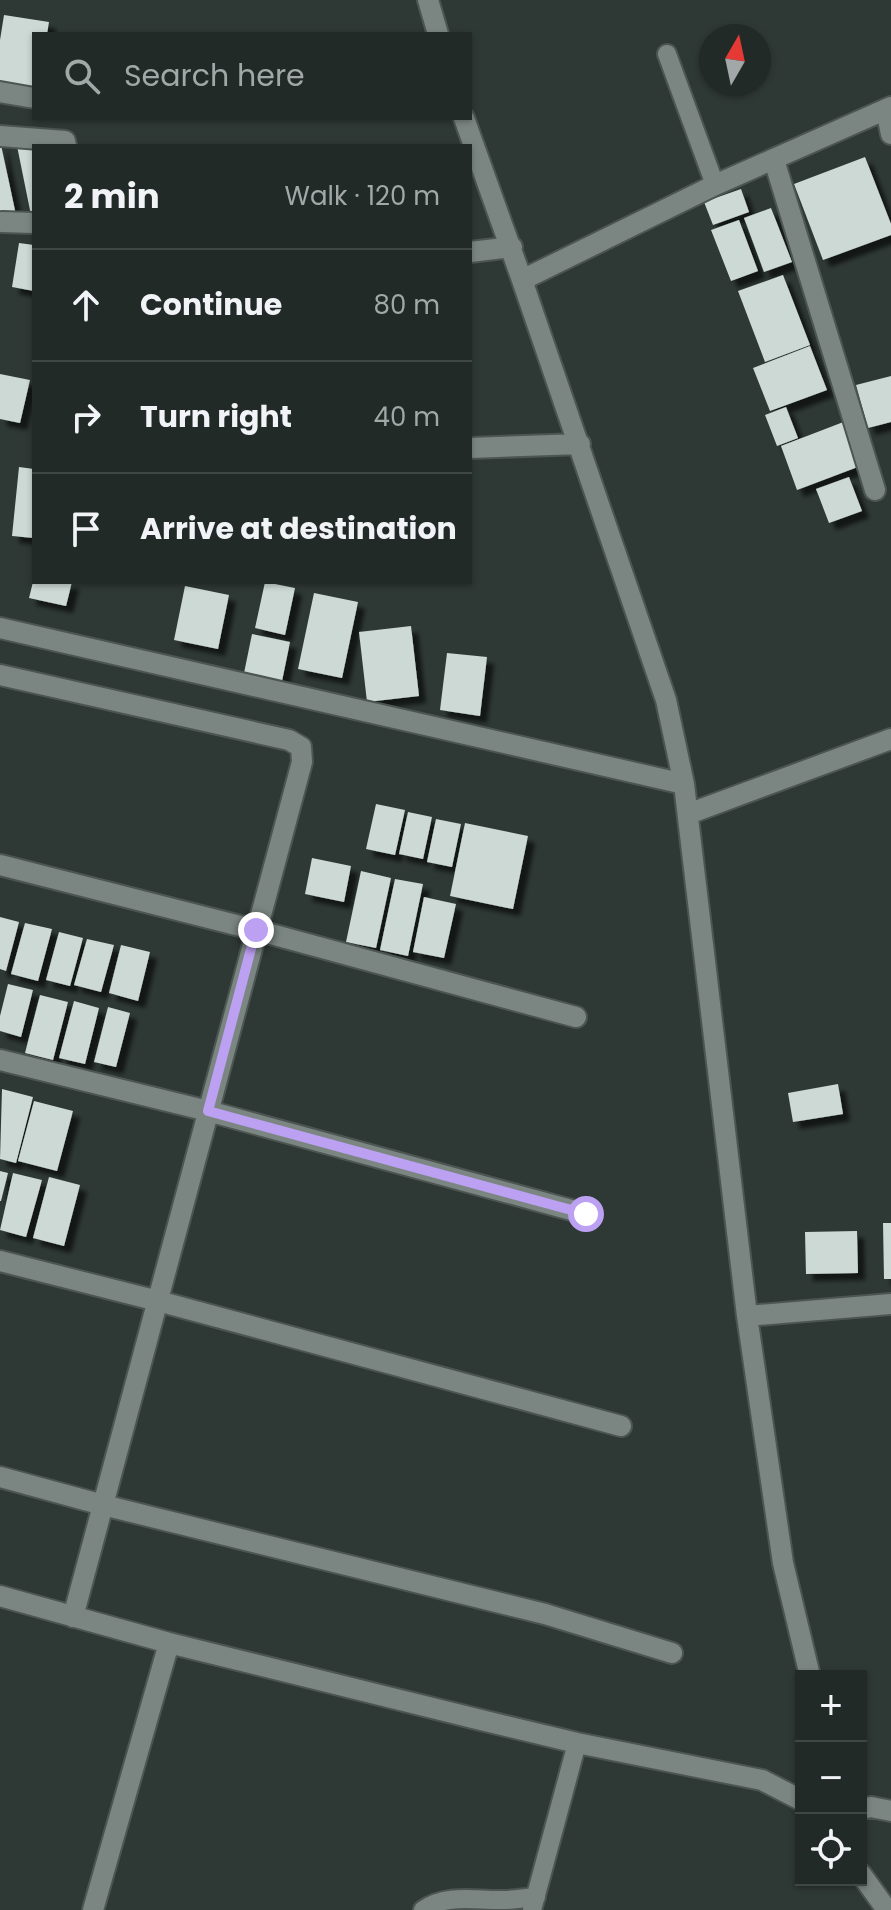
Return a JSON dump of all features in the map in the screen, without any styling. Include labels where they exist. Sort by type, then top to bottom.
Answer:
[{"type":"street","points":[[428,0],[437,32]]},
{"type":"street","points":[[0,92],[32,98]]},
{"type":"street","points":[[522,280],[715,185],[888,108],[891,134]]},
{"type":"street","points":[[465,120],[512,247],[666,700],[684,784],[747,1316],[783,1563],[809,1670]]},
{"type":"street","points":[[0,136],[65,141],[66,144]]},
{"type":"street","points":[[774,160],[875,490]]},
{"type":"street","points":[[2,222],[32,223]]},
{"type":"street","points":[[472,252],[512,247]]},
{"type":"street","points":[[472,448],[580,444]]},
{"type":"street","points":[[0,628],[684,784]]},
{"type":"street","points":[[0,675],[289,740],[301,747],[302,762],[73,1617]]},
{"type":"street","points":[[688,814],[891,739]]},
{"type":"street","points":[[0,865],[256,930],[576,1017]]},
{"type":"street","points":[[0,1060],[208,1111],[586,1214]]},
{"type":"street","points":[[0,1261],[621,1426]]},
{"type":"street","points":[[747,1316],[891,1304]]},
{"type":"street","points":[[0,1477],[545,1614],[672,1653]]},
{"type":"street","points":[[0,1596],[169,1643],[577,1743],[762,1780],[795,1797]]},
{"type":"street","points":[[93,1910],[169,1643]]},
{"type":"street","points":[[867,1808],[891,1811]]},
{"type":"street","points":[[867,1885],[880,1908]]},
{"type":"lane","points":[[667,54],[715,185]]},
{"type":"lane","points":[[423,1910],[434,1902],[469,1898],[534,1904],[577,1743]]},
{"type":"building","points":[[4,15],[49,22],[47,32],[32,32],[32,91],[0,85],[0,40]]},
{"type":"building","points":[[0,140],[16,215],[0,218]]},
{"type":"building","points":[[17,146],[32,146],[32,220]]},
{"type":"building","points":[[865,157],[891,224],[891,235],[823,260],[794,184]]},
{"type":"building","points":[[741,189],[749,212],[713,225],[704,202]]},
{"type":"building","points":[[771,208],[792,262],[764,272],[744,218]]},
{"type":"building","points":[[739,220],[758,271],[731,281],[711,230]]},
{"type":"building","points":[[19,243],[32,245],[32,291],[12,287]]},
{"type":"building","points":[[783,275],[810,345],[765,362],[738,291]]},
{"type":"building","points":[[810,346],[827,390],[770,411],[753,368]]},
{"type":"building","points":[[0,374],[30,380],[20,423],[0,419]]},
{"type":"building","points":[[891,376],[891,422],[868,428],[856,385]]},
{"type":"building","points":[[786,407],[798,438],[777,446],[765,415]]},
{"type":"building","points":[[846,421],[863,465],[797,490],[781,446]]},
{"type":"building","points":[[19,467],[32,469],[32,538],[12,536]]},
{"type":"building","points":[[849,477],[862,511],[829,523],[816,489]]},
{"type":"building","points":[[32,584],[72,584],[66,606],[29,598]]},
{"type":"building","points":[[265,584],[295,588],[285,635],[255,628]]},
{"type":"building","points":[[185,586],[229,595],[218,649],[174,640]]},
{"type":"building","points":[[314,593],[358,602],[342,678],[298,669]]},
{"type":"building","points":[[411,626],[419,696],[367,702],[359,632]]},
{"type":"building","points":[[252,634],[290,642],[281,686],[243,678]]},
{"type":"building","points":[[447,653],[487,657],[480,716],[440,710]]},
{"type":"building","points":[[376,804],[405,810],[395,855],[366,849]]},
{"type":"building","points":[[408,812],[432,817],[423,859],[399,854]]},
{"type":"building","points":[[436,819],[461,824],[452,867],[427,862]]},
{"type":"building","points":[[465,823],[528,836],[513,909],[450,896]]},
{"type":"building","points":[[312,858],[351,866],[344,902],[305,894]]},
{"type":"building","points":[[361,871],[391,878],[376,948],[346,942]]},
{"type":"building","points":[[395,879],[423,884],[408,956],[380,950]]},
{"type":"building","points":[[424,897],[456,904],[444,958],[413,952]]},
{"type":"building","points":[[0,917],[19,922],[6,971],[0,969]]},
{"type":"building","points":[[25,923],[52,929],[38,981],[11,974]]},
{"type":"building","points":[[59,932],[83,938],[70,986],[46,980]]},
{"type":"building","points":[[87,939],[114,945],[101,992],[74,985]]},
{"type":"building","points":[[121,945],[150,952],[138,1001],[109,993]]},
{"type":"building","points":[[8,984],[33,990],[21,1037],[0,1031],[0,1016]]},
{"type":"building","points":[[40,995],[68,1002],[53,1060],[25,1053]]},
{"type":"building","points":[[74,1001],[99,1008],[85,1064],[59,1058]]},
{"type":"building","points":[[108,1007],[130,1013],[116,1067],[94,1062]]},
{"type":"building","points":[[838,1084],[843,1114],[793,1122],[788,1093]]},
{"type":"building","points":[[2,1089],[33,1097],[16,1163],[0,1159]]},
{"type":"building","points":[[34,1101],[73,1111],[57,1171],[18,1161]]},
{"type":"building","points":[[0,1171],[8,1173],[1,1201],[0,1201]]},
{"type":"building","points":[[13,1173],[42,1180],[26,1237],[0,1230]]},
{"type":"building","points":[[49,1177],[80,1185],[64,1246],[33,1238]]},
{"type":"building","points":[[883,1223],[891,1223],[891,1279],[884,1279]]},
{"type":"building","points":[[857,1231],[858,1273],[806,1274],[805,1232]]},
{"type":"route","points":[[256,930],[208,1111],[586,1214]]}]
